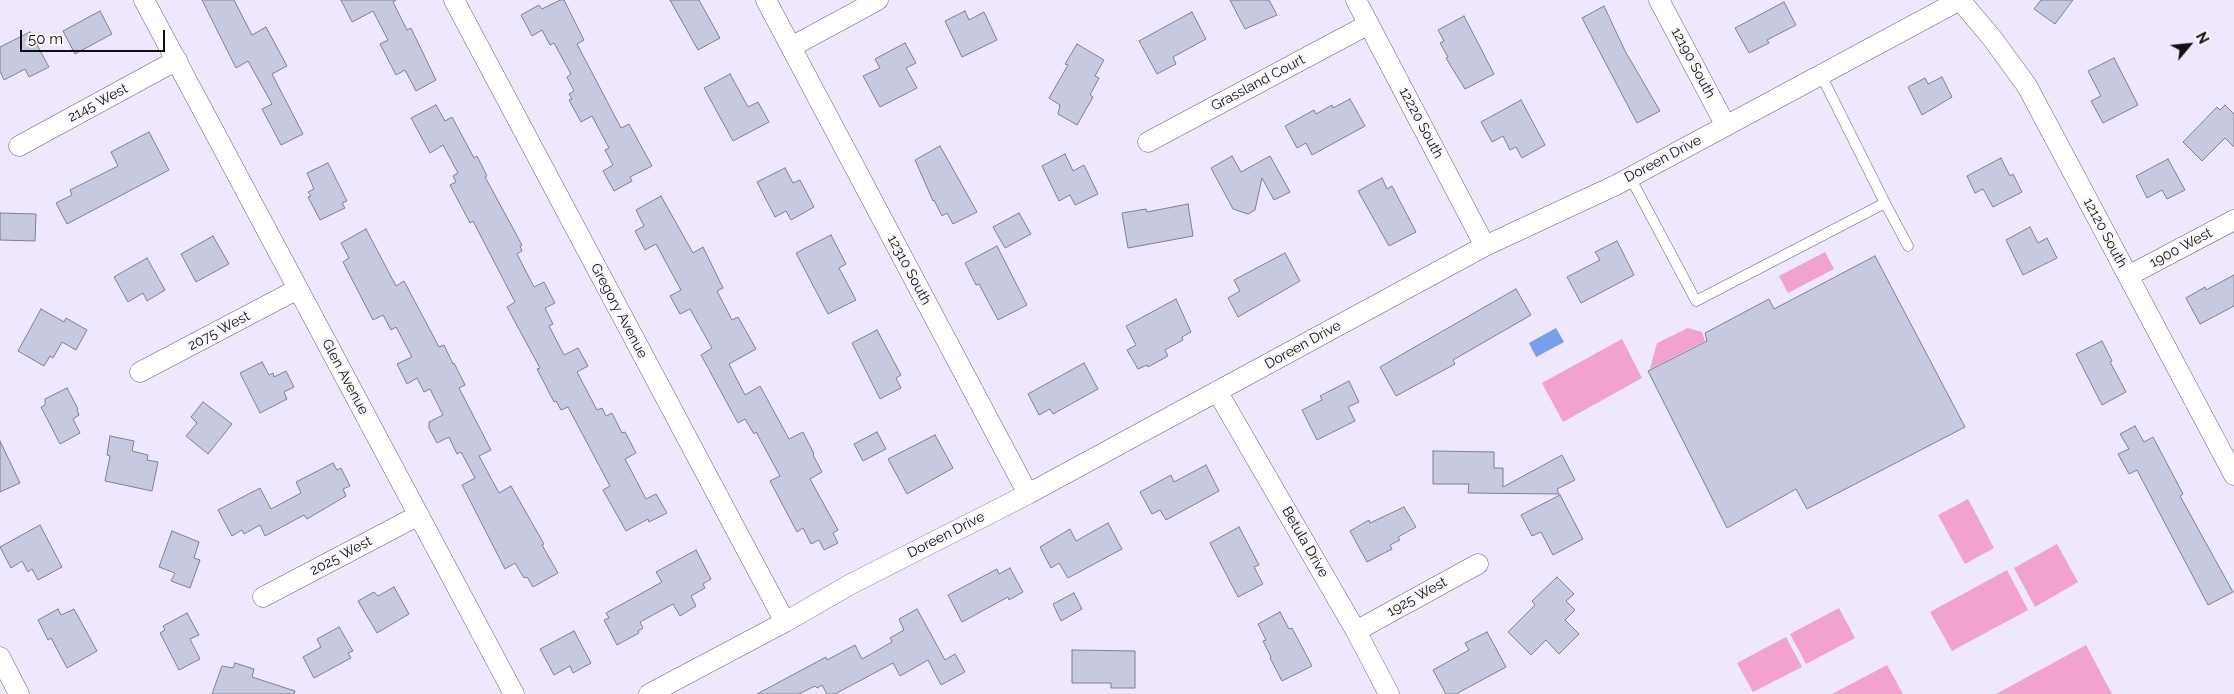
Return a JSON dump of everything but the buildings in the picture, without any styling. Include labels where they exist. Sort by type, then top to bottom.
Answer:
[{"type":"street","name":"Glen Avenue","points":[[144,0],[514,694]]},
{"type":"street","name":"Gregory Avenue","points":[[454,0],[785,622]]},
{"type":"street","name":"12310 South","points":[[766,0],[1028,494]]},
{"type":"street","points":[[791,47],[878,0]]},
{"type":"street","name":"12220 South","points":[[1356,0],[1486,246]]},
{"type":"street","name":"12190 South","points":[[1659,0],[1726,126]]},
{"type":"street","name":"Doreen Drive","points":[[649,694],[785,622],[851,584],[1028,494],[1486,246],[1630,177],[1960,0]]},
{"type":"street","name":"12120 South","points":[[1960,0],[1992,38],[2027,86],[2234,475]]},
{"type":"street","name":"Grassland Court","points":[[1148,142],[1369,24]]},
{"type":"street","name":"2145 West","points":[[19,146],[176,60]]},
{"type":"street","name":"1900 West","points":[[2128,276],[2234,220]]},
{"type":"street","name":"2075 West","points":[[140,372],[298,289]]},
{"type":"street","name":"Betula Drive","points":[[1217,392],[1356,631],[1389,694]]},
{"type":"street","name":"2025 West","points":[[263,597],[419,516]]},
{"type":"street","name":"1925 West","points":[[1356,631],[1478,564]]},
{"type":"street","points":[[0,657],[20,694]]},
{"type":"lane","points":[[1821,75],[1908,246]]},
{"type":"lane","points":[[1630,177],[1696,301],[1885,203]]},
{"type":"shaded area","points":[[1825,252],[1834,269],[1788,293],[1779,276]]},
{"type":"shaded area","points":[[1688,328],[1702,332],[1705,341],[1650,369],[1657,343]]},
{"type":"shaded area","points":[[1622,339],[1642,378],[1563,422],[1542,383]]},
{"type":"shaded area","points":[[1968,499],[1994,548],[1965,564],[1938,515]]},
{"type":"shaded area","points":[[2057,544],[2078,582],[2035,607],[2014,568]]},
{"type":"shaded area","points":[[2007,570],[2028,610],[1952,651],[1930,612]]},
{"type":"shaded area","points":[[1839,608],[1855,638],[1806,664],[1790,634]]},
{"type":"shaded area","points":[[1786,637],[1802,667],[1753,692],[1737,663]]},
{"type":"shaded area","points":[[2086,645],[2112,694],[1996,694]]},
{"type":"shaded area","points":[[1887,665],[1903,694],[1832,694]]},
{"type":"water","points":[[1556,328],[1564,342],[1536,357],[1529,343]]}]
